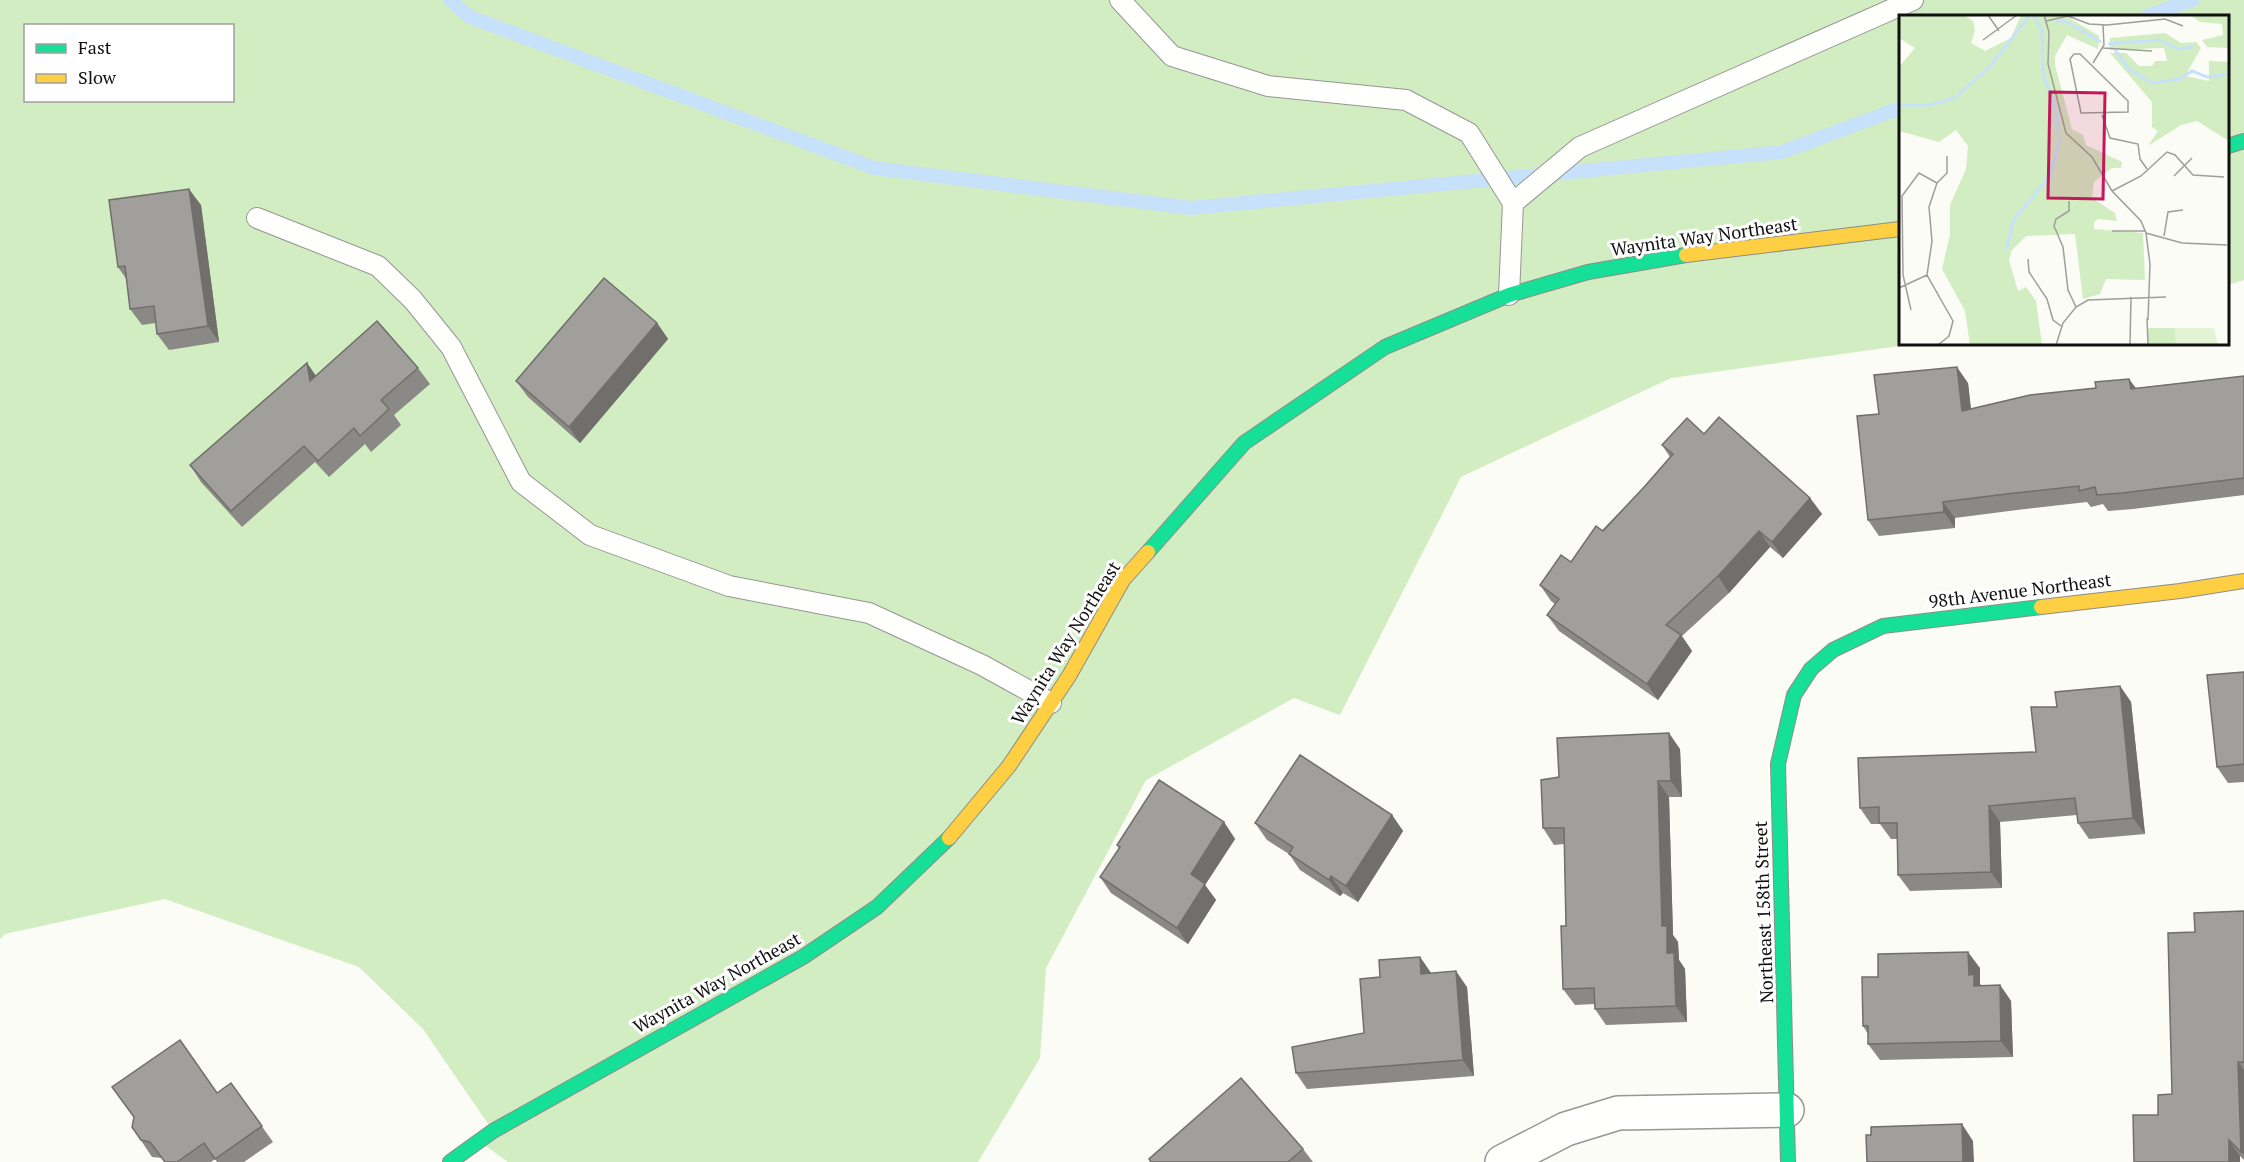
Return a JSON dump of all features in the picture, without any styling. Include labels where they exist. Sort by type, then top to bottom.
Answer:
[{"type":"main road","points":[[2229,146],[2244,141]]},
{"type":"main road","name":"Waynita Way Northeast","points":[[450,1162],[503,1125],[802,957],[877,906],[951,835],[1009,766],[1069,676],[1123,580],[1244,443],[1385,347],[1509,295],[1588,272],[1689,254],[1899,230]]},
{"type":"main road","name":"98th Avenue Northeast","points":[[1811,669],[1833,650],[1883,626],[2180,591],[2244,581]]},
{"type":"main road","name":"Northeast 158th Street","points":[[1788,1162],[1778,764],[1794,695],[1811,669]]},
{"type":"street","points":[[1502,1162],[1566,1129],[1618,1113],[1788,1110]]},
{"type":"lane","points":[[1120,0],[1172,56],[1268,86],[1406,100],[1468,133],[1513,203],[1509,295]]},
{"type":"lane","points":[[1513,203],[1580,147],[1912,0]]},
{"type":"lane","points":[[257,218],[378,266],[412,300],[451,347],[520,482],[590,535],[729,586],[868,613],[982,665],[1051,703]]},
{"type":"green space","points":[[0,0],[2244,0],[2244,280],[2229,285],[2229,15],[1899,15],[1899,345],[1906,345],[1671,378],[1461,477],[1340,715],[1294,698],[1146,780],[1046,968],[1040,1058],[978,1162],[508,1162],[480,1142],[493,1131],[423,1029],[359,967],[165,899],[5,934],[0,939]]},
{"type":"building","points":[[189,189],[208,326],[157,334],[154,306],[130,309],[125,266],[118,267],[109,200]]},
{"type":"building","points":[[604,278],[657,323],[569,427],[516,381]]},
{"type":"building","points":[[377,321],[418,368],[381,400],[389,409],[360,436],[354,428],[318,461],[304,446],[231,511],[190,465],[307,363],[310,381]]},
{"type":"building","points":[[1957,367],[1962,411],[2030,395],[2096,388],[2095,382],[2129,379],[2131,389],[2244,376],[2244,478],[2097,495],[2095,487],[2079,491],[2079,486],[2006,494],[1943,502],[1944,512],[1868,520],[1857,416],[1879,414],[1874,375]]},
{"type":"building","points":[[1719,417],[1810,498],[1772,542],[1759,531],[1718,576],[1666,625],[1681,635],[1647,684],[1547,615],[1559,599],[1540,585],[1561,555],[1571,562],[1596,526],[1603,531],[1645,486],[1673,454],[1662,445],[1687,418],[1704,434]]},
{"type":"building","points":[[2244,672],[2244,764],[2217,767],[2207,675]]},
{"type":"building","points":[[2120,686],[2133,818],[2078,823],[2075,798],[1989,806],[1991,872],[1898,875],[1897,823],[1879,823],[1879,807],[1860,808],[1858,758],[2036,752],[2031,707],[2057,707],[2055,692]]},
{"type":"building","points":[[1669,733],[1671,781],[1658,781],[1662,926],[1667,926],[1667,953],[1674,953],[1676,1006],[1595,1009],[1594,988],[1563,989],[1561,926],[1566,926],[1564,828],[1543,828],[1541,780],[1559,777],[1557,738]]},
{"type":"building","points":[[1300,755],[1392,815],[1346,886],[1331,876],[1329,880],[1289,854],[1293,847],[1255,823]]},
{"type":"building","points":[[1159,780],[1224,822],[1191,874],[1205,884],[1177,928],[1100,877],[1120,847],[1117,845]]},
{"type":"building","points":[[2244,911],[2244,1062],[2238,1062],[2241,1152],[2229,1140],[2229,1162],[2134,1162],[2133,1115],[2158,1115],[2158,1095],[2172,1094],[2168,933],[2195,932],[2194,913]]},
{"type":"building","points":[[1968,952],[1969,975],[1974,974],[1974,986],[2000,985],[2001,1041],[1868,1044],[1868,1026],[1863,1026],[1862,977],[1878,977],[1878,954]]},
{"type":"building","points":[[1420,957],[1421,974],[1456,971],[1463,1060],[1296,1073],[1292,1047],[1364,1033],[1360,979],[1380,977],[1379,960]]},
{"type":"building","points":[[180,1040],[217,1093],[231,1083],[262,1126],[215,1159],[204,1143],[177,1162],[165,1162],[150,1142],[141,1140],[132,1127],[134,1117],[112,1087]]},
{"type":"building","points":[[1241,1078],[1303,1149],[1288,1162],[1151,1162],[1149,1159]]},
{"type":"building","points":[[1962,1124],[1963,1162],[1867,1162],[1866,1135],[1871,1135],[1871,1127]]},
{"type":"waterway","points":[[450,0],[470,17],[874,168],[1191,208],[1782,152],[1899,108]]},
{"type":"waterway","points":[[2150,15],[2192,0]]},
{"type":"traffic: fast","points":[[2229,146],[2244,141]]},
{"type":"traffic: fast","points":[[1148,552],[1244,443],[1385,347],[1509,295],[1588,272],[1686,255]]},
{"type":"traffic: fast","points":[[1788,1162],[1778,764],[1794,695],[1811,669],[1833,650],[1883,626],[2041,607]]},
{"type":"traffic: fast","points":[[450,1162],[493,1131],[803,957],[877,907],[949,838]]},
{"type":"traffic: slow","points":[[1686,255],[1899,229]]},
{"type":"traffic: slow","points":[[949,838],[1009,766],[1069,676],[1123,580],[1148,552]]},
{"type":"traffic: slow","points":[[2041,607],[2244,581]]}]
